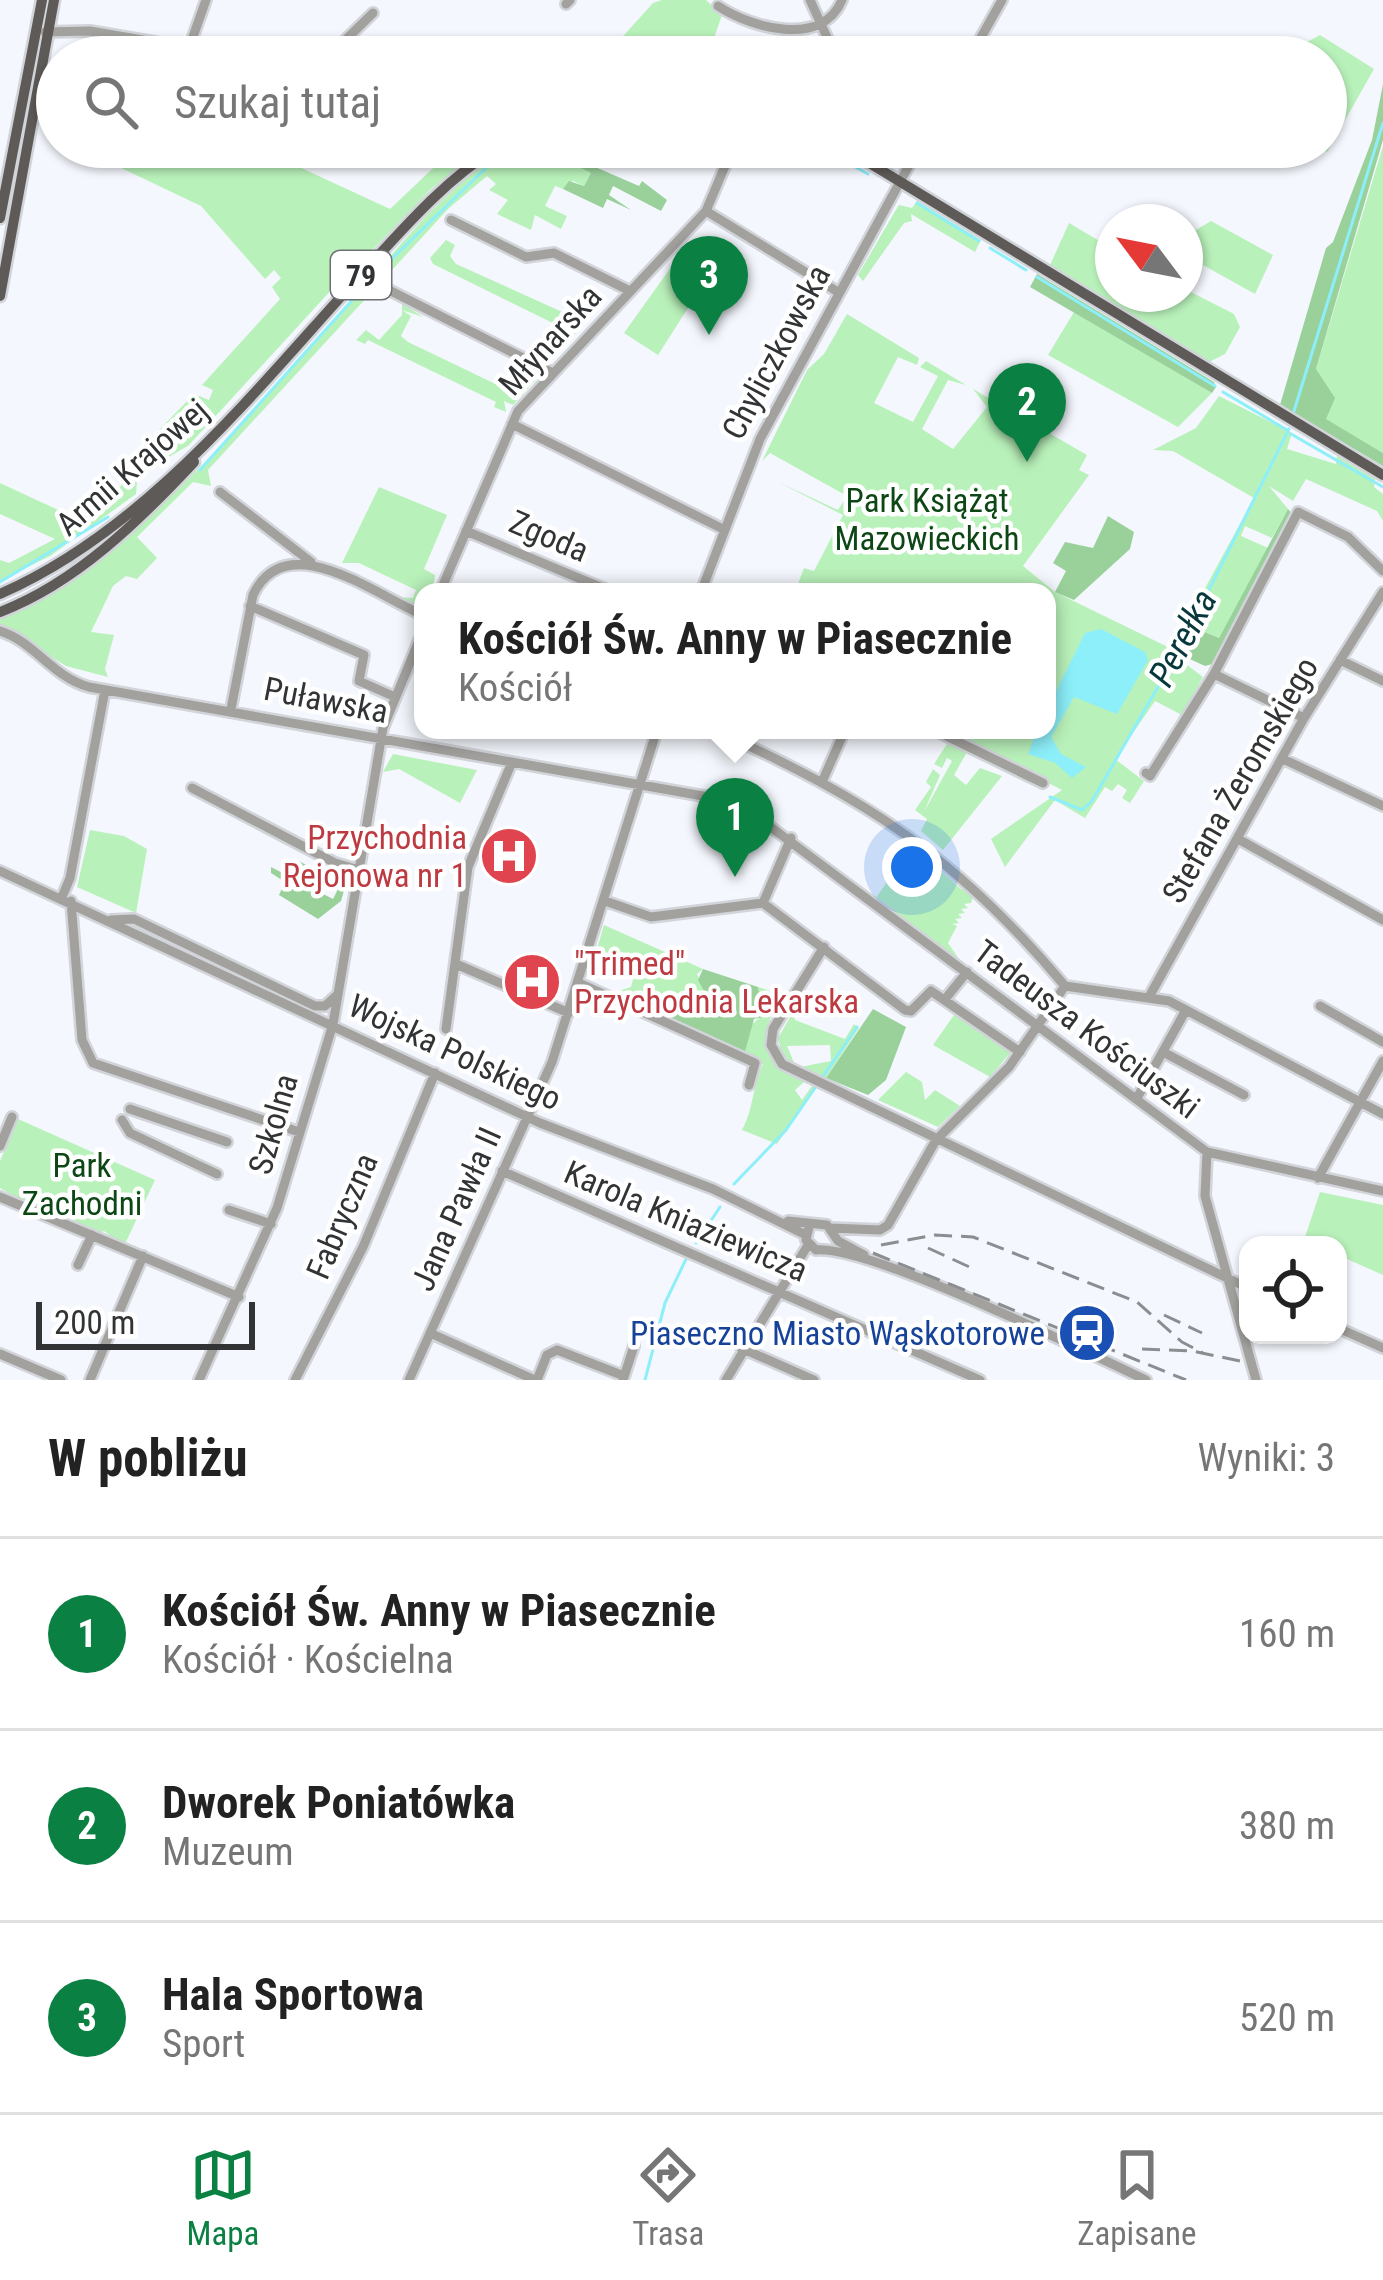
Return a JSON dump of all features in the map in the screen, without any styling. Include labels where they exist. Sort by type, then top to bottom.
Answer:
[{"type":"main road","points":[[40,36],[42,0]]},
{"type":"main road","points":[[40,36],[54,0]]},
{"type":"main road","points":[[0,218],[36,55]]},
{"type":"main road","points":[[0,296],[36,64]]},
{"type":"main road","name":"Armii Krajowej","points":[[0,612],[35,596],[114,540],[174,483],[422,208],[472,168]]},
{"type":"main road","points":[[876,168],[1383,475]]},
{"type":"main road","name":"Armii Krajowej","points":[[0,594],[97,539],[235,413]]},
{"type":"street","points":[[195,36],[206,0]]},
{"type":"street","points":[[810,0],[826,36]]},
{"type":"street","points":[[718,6],[786,31],[833,16],[842,0]]},
{"type":"street","points":[[982,36],[1002,0]]},
{"type":"street","points":[[349,36],[373,13]]},
{"type":"street","points":[[41,32],[123,36]]},
{"type":"street","name":"Młynarska","points":[[444,583],[512,424],[553,373],[706,211],[725,168]]},
{"type":"street","name":"Chyliczkowska","points":[[704,583],[760,439],[906,168]]},
{"type":"street","points":[[706,211],[838,292]]},
{"type":"street","points":[[451,220],[526,257],[554,253],[630,292]]},
{"type":"street","points":[[387,289],[553,373]]},
{"type":"street","points":[[512,424],[722,529]]},
{"type":"street","points":[[220,492],[315,565],[414,610]]},
{"type":"street","points":[[1146,773],[1150,776],[1214,674],[1298,512],[1348,537],[1383,572]]},
{"type":"street","name":"Zgoda","points":[[466,530],[590,583]]},
{"type":"street","points":[[287,564],[286,549],[292,544]]},
{"type":"street","points":[[231,709],[250,606],[261,580],[287,564],[315,565]]},
{"type":"street","name":"Stefana Żeromskiego","points":[[1149,997],[1304,718],[1383,592]]},
{"type":"street","points":[[250,606],[364,655],[359,680],[395,697]]},
{"type":"street","name":"Puławska","points":[[0,631],[25,642],[65,678],[105,690],[737,802],[790,838]]},
{"type":"street","points":[[383,737],[414,652]]},
{"type":"street","points":[[1340,660],[1383,681]]},
{"type":"street","points":[[1214,674],[1304,718]]},
{"type":"street","points":[[105,690],[66,899],[82,1040],[93,1063],[299,1132]]},
{"type":"street","name":"Szkolna","points":[[199,1380],[271,1223],[333,1024],[383,737]]},
{"type":"street","points":[[640,785],[654,739]]},
{"type":"street","points":[[734,739],[893,821],[1000,910],[1065,986],[1149,997],[1186,1010],[1383,1114]]},
{"type":"street","points":[[822,782],[841,739]]},
{"type":"street","points":[[953,739],[1043,783]]},
{"type":"street","points":[[1282,759],[1383,806]]},
{"type":"street","points":[[446,1029],[472,854],[502,795],[512,762]]},
{"type":"street","name":"Jana Pawła II","points":[[410,1380],[569,1013],[640,785]]},
{"type":"street","points":[[192,788],[335,863],[359,870]]},
{"type":"street","points":[[764,903],[790,838]]},
{"type":"street","name":"Tadeusza Kościuszki","points":[[790,838],[1207,1152],[1229,1161],[1383,1191]]},
{"type":"street","points":[[1240,840],[1383,920]]},
{"type":"street","name":"Wojska Polskiego","points":[[3,872],[527,1117],[782,1220],[813,1241],[1146,1380]]},
{"type":"street","points":[[605,901],[652,917],[764,903],[907,1011],[928,991],[946,998],[1020,1052]]},
{"type":"street","name":"Wojska Polskiego","points":[[111,920],[134,919],[315,1006],[323,1007],[338,995]]},
{"type":"street","points":[[824,947],[791,994],[772,1034],[778,1060],[1239,1284]]},
{"type":"street","points":[[456,964],[569,1013]]},
{"type":"street","points":[[946,998],[967,972]]},
{"type":"street","points":[[579,983],[755,1063],[749,1085]]},
{"type":"street","points":[[813,1241],[832,1232],[888,1225],[936,1139],[1020,1052],[1065,986]]},
{"type":"street","points":[[1319,1006],[1383,1042]]},
{"type":"street","points":[[1137,1098],[1186,1010]]},
{"type":"street","points":[[1163,1052],[1244,1095]]},
{"type":"street","points":[[1318,1178],[1383,1061]]},
{"type":"street","name":"Fabryczna","points":[[296,1380],[363,1247],[436,1072]]},
{"type":"street","points":[[130,1109],[227,1142]]},
{"type":"street","points":[[0,1146],[13,1117]]},
{"type":"street","points":[[122,1120],[130,1133],[217,1174]]},
{"type":"street","points":[[1207,1152],[1204,1189],[1256,1380]]},
{"type":"street","points":[[1208,1173],[1229,1161]]},
{"type":"street","name":"Karola Kniaziewicza","points":[[502,1171],[980,1380]]},
{"type":"street","points":[[0,1197],[239,1297]]},
{"type":"street","points":[[229,1210],[271,1223]]},
{"type":"street","points":[[726,1380],[741,1348],[813,1241],[818,1223],[832,1232]]},
{"type":"street","points":[[860,1252],[858,1241],[870,1230]]},
{"type":"street","name":"Wojska Polskiego","points":[[832,1232],[880,1266]]},
{"type":"street","points":[[78,1265],[92,1235]]},
{"type":"street","points":[[90,1380],[143,1256]]},
{"type":"street","points":[[1347,1332],[1383,1348]]},
{"type":"street","points":[[430,1334],[536,1380],[547,1355],[557,1350],[623,1378],[634,1346]]},
{"type":"street","points":[[741,1348],[814,1380]]},
{"type":"street","points":[[0,1354],[61,1380]]},
{"type":"green space","points":[[706,0],[722,15],[715,36],[623,36],[653,3]]},
{"type":"green space","points":[[1347,52],[1374,69],[1347,117]]},
{"type":"green space","points":[[1383,84],[1383,140],[1316,369],[1335,398],[1326,419],[1383,453],[1383,466],[1280,405],[1326,248],[1333,242],[1372,140]]},
{"type":"green space","points":[[1383,146],[1383,453],[1325,419],[1316,369]]},
{"type":"green space","points":[[121,168],[301,168],[390,209],[433,168],[457,168],[356,267],[349,270],[334,259],[331,264],[345,275],[189,445],[159,463],[129,461],[194,394],[209,400],[213,390],[202,385],[280,299],[272,287],[281,278],[274,270],[265,279],[201,206]]},
{"type":"green space","points":[[479,168],[581,168],[591,173],[584,186],[573,181],[563,189],[555,186],[545,206],[567,216],[561,229],[535,215],[531,230],[497,214],[508,200],[489,190],[496,184],[487,176],[449,208],[208,470],[211,486],[193,482],[137,537],[157,558],[137,579],[126,576],[113,586],[91,632],[114,635],[105,669],[108,677],[66,666],[0,625],[0,615],[46,597],[101,559],[161,505],[224,443],[427,215]]},
{"type":"green space","points":[[580,168],[597,168],[639,186],[642,181],[667,200],[661,211],[613,186],[609,195],[631,210],[607,199],[603,208],[563,189],[569,181],[584,186],[591,173]]},
{"type":"green space","points":[[917,201],[981,240],[975,252],[911,214],[912,221],[904,223],[863,281],[858,275],[899,205],[912,208]]},
{"type":"green space","points":[[1211,221],[1273,255],[1255,294],[1203,265],[1203,226]]},
{"type":"green space","points":[[1069,223],[1095,238],[1095,292],[1050,265]]},
{"type":"green space","points":[[446,240],[455,245],[450,256],[456,264],[569,315],[567,321],[580,328],[575,334],[433,264],[430,258]]},
{"type":"green space","points":[[679,256],[709,275],[658,355],[624,333]]},
{"type":"green space","points":[[1037,274],[1216,387],[1212,393],[1030,287]]},
{"type":"green space","points":[[1203,298],[1234,314],[1240,327],[1225,354],[1209,362],[1127,312],[1203,312]]},
{"type":"green space","points":[[402,310],[411,316],[401,336],[408,342],[508,390],[517,392],[527,372],[537,379],[513,405],[504,401],[506,412],[494,407],[496,402],[368,340],[365,344],[356,340],[366,330],[379,340]]},
{"type":"green space","points":[[1074,312],[1212,393],[1178,427],[1048,355]]},
{"type":"green space","name":"Park Książąt Mazowieckich","points":[[847,314],[919,358],[917,365],[898,357],[874,403],[913,422],[938,376],[920,367],[926,361],[966,385],[948,380],[922,429],[953,449],[987,407],[973,389],[1087,455],[1079,470],[1089,475],[1023,566],[1044,583],[798,583],[804,568],[814,571],[843,515],[778,482],[838,510],[847,496],[770,453],[762,461],[807,370],[824,354]]},
{"type":"green space","name":"Park Książąt Mazowieckich","points":[[1219,396],[1292,433],[1287,449],[1336,464],[1337,456],[1375,479],[1374,487],[1383,494],[1383,521],[1377,511],[1306,479],[1293,501],[1269,486],[1288,509],[1272,538],[1245,526],[1241,536],[1268,548],[1219,638],[1195,628],[1181,655],[1171,653],[1203,677],[1174,731],[1180,714],[1155,701],[1115,759],[1144,781],[1130,803],[1122,798],[1127,790],[1118,784],[1112,791],[1105,787],[1085,818],[1055,800],[1005,867],[991,839],[1062,790],[962,739],[1056,739],[1056,592],[1172,649],[1254,498],[1173,451],[1153,450],[1196,428]]},
{"type":"green space","points":[[138,469],[136,494],[50,556],[0,581],[0,560],[9,563],[55,539],[0,514],[0,483],[84,522]]},
{"type":"green space","points":[[379,487],[447,515],[424,569],[435,575],[434,583],[414,583],[414,589],[359,563],[342,563]]},
{"type":"green space","points":[[1288,509],[1293,515],[1216,663],[1205,666],[1181,655],[1195,628],[1219,638]]},
{"type":"green space","points":[[1108,516],[1134,532],[1130,549],[1074,600],[1056,592],[1066,571],[1053,563],[1065,542],[1093,548]]},
{"type":"green space","points":[[947,744],[967,752],[954,775],[966,785],[980,768],[1002,776],[943,850],[921,831],[927,819],[915,810],[931,787],[926,782],[933,769],[940,775],[924,812],[952,761],[947,758],[942,768],[934,764]]},
{"type":"green space","points":[[393,754],[477,770],[460,803],[399,769],[383,772]]},
{"type":"green space","points":[[90,830],[124,836],[147,849],[136,913],[77,887]]},
{"type":"green space","points":[[912,845],[961,889],[974,894],[971,903],[964,904],[968,908],[961,909],[965,913],[958,914],[962,918],[955,919],[959,923],[952,924],[957,926],[948,943],[959,959],[876,898]]},
{"type":"green space","points":[[299,861],[345,887],[341,901],[318,919],[279,895],[285,882],[271,873],[271,867],[333,899],[339,887],[297,865]]},
{"type":"green space","points":[[604,925],[703,969],[697,974],[708,998],[696,1001],[686,1019],[655,1014],[610,994],[631,987],[638,961],[622,955],[610,970],[593,962]]},
{"type":"green space","points":[[703,969],[758,987],[760,998],[776,1004],[771,1015],[754,1019],[744,1055],[655,1014],[670,1008],[685,1018],[688,1003],[708,998],[698,980]]},
{"type":"green space","points":[[758,987],[780,994],[767,1034],[771,1055],[804,1082],[795,1090],[802,1100],[812,1086],[816,1088],[777,1144],[742,1130],[763,1064],[744,1055],[749,1027],[775,1004],[760,998]]},
{"type":"green space","points":[[873,1009],[906,1027],[886,1080],[868,1095],[826,1078]]},
{"type":"green space","points":[[793,1012],[795,1020],[845,1039],[854,1024],[859,1028],[826,1078],[800,1067],[831,1061],[830,1045],[787,1046],[795,1065],[782,1054],[778,1038]]},
{"type":"green space","points":[[954,1015],[1011,1052],[990,1077],[933,1045]]},
{"type":"green space","points":[[906,1072],[922,1082],[925,1100],[935,1090],[960,1106],[938,1127],[878,1100]]},
{"type":"green space","name":"Park Zachodni","points":[[18,1119],[155,1180],[124,1246],[104,1231],[96,1234],[69,1217],[66,1221],[63,1215],[50,1215],[53,1204],[43,1200],[38,1210],[0,1188],[0,1161]]},
{"type":"green space","points":[[1320,1192],[1383,1205],[1383,1275],[1347,1259],[1347,1236],[1305,1236]]},
{"type":"water","points":[[1101,629],[1145,652],[1148,660],[1117,714],[1074,697],[1056,728],[1056,691],[1085,633]]},
{"type":"water","points":[[1034,739],[1052,739],[1061,754],[1086,767],[1072,778],[1055,763],[1028,754]]},
{"type":"waterway","name":"Perełka","points":[[1294,411],[1383,123]]},
{"type":"waterway","points":[[377,273],[486,168]]},
{"type":"waterway","points":[[857,168],[868,174]]},
{"type":"waterway","points":[[917,203],[979,241]]},
{"type":"waterway","points":[[990,248],[1026,270]]},
{"type":"waterway","points":[[1037,277],[1215,386]]},
{"type":"waterway","points":[[200,470],[372,278]]},
{"type":"waterway","points":[[1223,392],[1287,430]]},
{"type":"waterway","name":"Perełka","points":[[1050,797],[1082,810],[1092,801],[1178,652],[1289,429]]},
{"type":"waterway","points":[[1291,434],[1383,487]]},
{"type":"waterway","points":[[0,582],[108,517]]},
{"type":"waterway","name":"Perełka","points":[[734,1184],[786,1130],[857,1027]]},
{"type":"waterway","name":"Perełka","points":[[696,1243],[720,1207]]},
{"type":"waterway","name":"Perełka","points":[[645,1380],[665,1303],[687,1257]]},
{"type":"railway","points":[[881,1245],[935,1235],[973,1237],[1137,1302],[1182,1342],[1203,1353]]},
{"type":"railway","points":[[928,1248],[976,1270]]},
{"type":"railway","points":[[873,1253],[1186,1380]]},
{"type":"railway","points":[[1164,1315],[1202,1333]]},
{"type":"railway","points":[[1142,1349],[1192,1351],[1240,1361]]},
{"type":"place","name":"Hala Sportowa","points":[[709,335]]},
{"type":"place","name":"Dworek Poniatówka","points":[[1027,462]]},
{"type":"place","name":"Przychodnia Rejonowa nr 1","points":[[509,856]]},
{"type":"place","name":"Kościół Św. Anny w Piasecznie","points":[[735,877]]},
{"type":"place","name":"\"Trimed\" Przychodnia Lekarska","points":[[532,982]]},
{"type":"place","name":"Piaseczno Miasto Wąskotorowe","points":[[1087,1333]]}]
